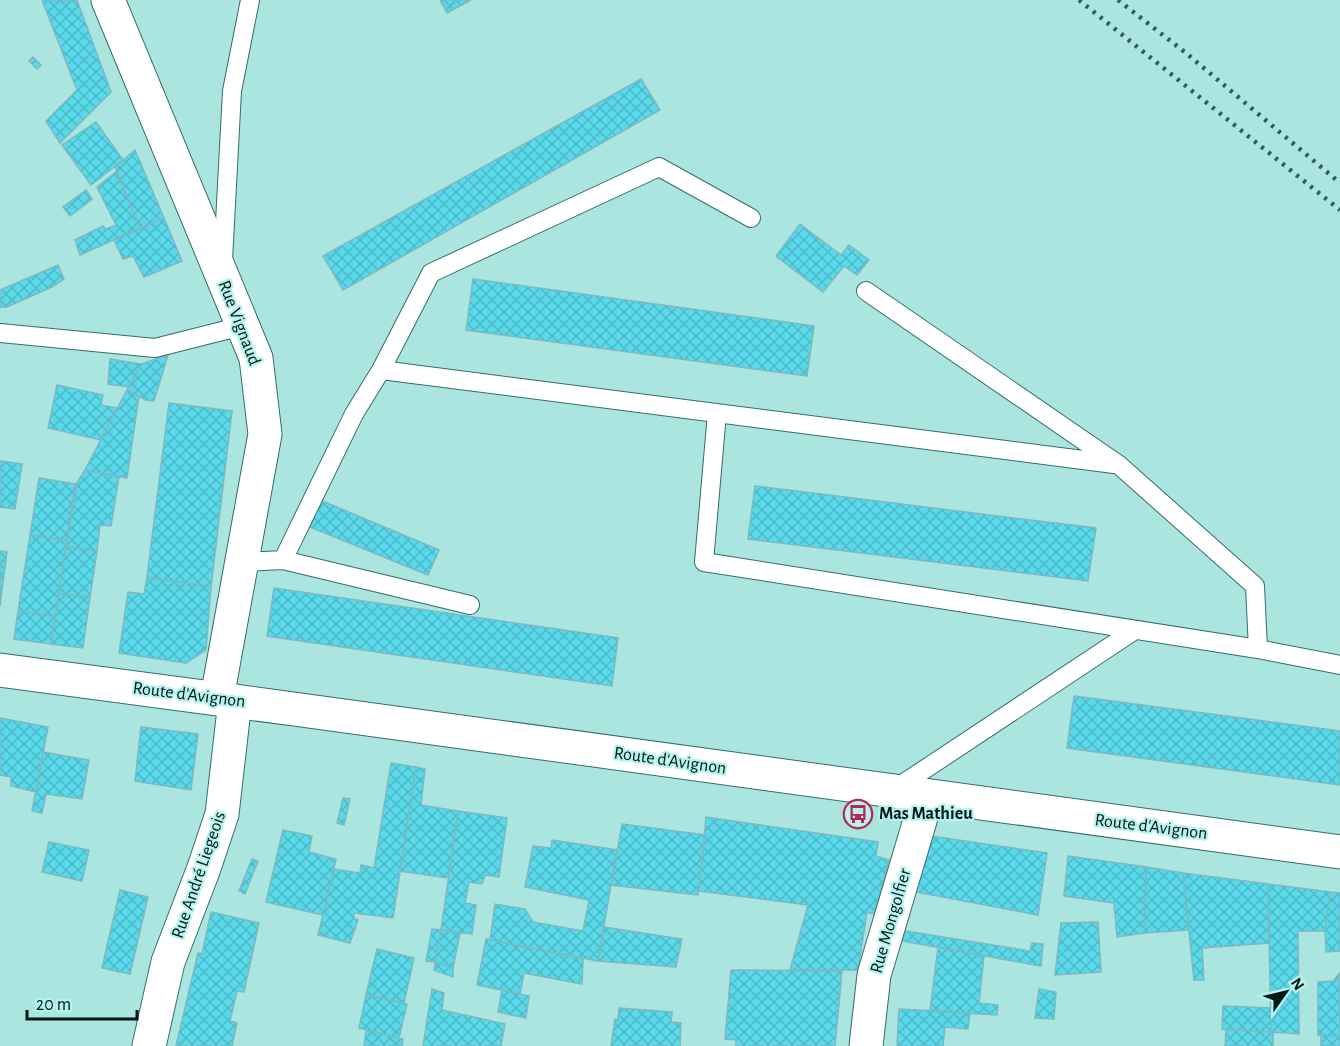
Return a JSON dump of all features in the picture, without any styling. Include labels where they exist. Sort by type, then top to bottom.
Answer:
[{"type":"street","name":"Rue Vignaud","points":[[108,0],[256,358],[265,434],[242,562],[226,700]]},
{"type":"street","name":"Route d'Avignon","points":[[0,670],[1340,852]]},
{"type":"street","name":"Rue André Liegeois","points":[[149,1046],[168,962],[222,814],[226,700]]},
{"type":"street","name":"Rue Mongolfier","points":[[866,1046],[874,975],[927,797]]},
{"type":"lane","points":[[222,278],[232,91],[250,0]]},
{"type":"lane","points":[[283,560],[354,414],[381,370],[431,273],[659,167],[751,218]]},
{"type":"lane","points":[[866,291],[1119,465],[1255,586],[1258,649]]},
{"type":"lane","points":[[0,333],[155,348],[242,326]]},
{"type":"lane","points":[[381,370],[1119,465]]},
{"type":"lane","points":[[717,413],[704,562],[1258,649],[1340,665]]},
{"type":"lane","points":[[242,562],[283,560],[470,605]]},
{"type":"lane","points":[[890,792],[1136,630]]},
{"type":"building","points":[[42,0],[77,0],[111,92],[60,143],[46,121],[77,90]]},
{"type":"building","points":[[440,0],[471,0],[447,13]]},
{"type":"building","points":[[33,57],[41,65],[37,69],[29,61]]},
{"type":"building","points":[[641,79],[660,110],[343,290],[323,256]]},
{"type":"building","points":[[96,122],[123,160],[91,185],[62,145]]},
{"type":"building","points":[[135,150],[164,218],[140,228],[115,167]]},
{"type":"building","points":[[116,172],[140,228],[80,255],[75,240],[103,226],[106,229],[116,225],[97,187]]},
{"type":"building","points":[[86,190],[92,199],[70,216],[63,207]]},
{"type":"building","points":[[164,218],[182,261],[144,277],[133,256],[123,259],[114,240]]},
{"type":"building","points":[[800,224],[841,255],[849,245],[869,260],[857,275],[844,266],[823,292],[776,256]]},
{"type":"building","points":[[58,265],[64,279],[54,286],[7,307],[0,307],[0,290]]},
{"type":"building","points":[[473,279],[814,326],[807,376],[466,330]]},
{"type":"building","points":[[168,355],[154,401],[146,400],[127,390],[141,364]]},
{"type":"building","points":[[110,359],[141,364],[129,387],[108,384]]},
{"type":"building","points":[[57,385],[103,395],[101,405],[117,408],[101,440],[48,428]]},
{"type":"building","points":[[127,390],[139,396],[127,478],[85,470]]},
{"type":"building","points":[[169,403],[232,411],[211,587],[147,577]]},
{"type":"building","points":[[0,461],[22,464],[15,509],[0,507]]},
{"type":"building","points":[[85,470],[119,477],[111,526],[100,525],[97,551],[66,546],[75,486]]},
{"type":"building","points":[[39,478],[77,484],[67,541],[30,535]]},
{"type":"building","points":[[755,486],[1096,528],[1088,581],[748,539]]},
{"type":"building","points":[[320,500],[439,550],[428,575],[310,527]]},
{"type":"building","points":[[30,535],[67,541],[55,616],[18,611]]},
{"type":"building","points":[[66,546],[97,551],[90,597],[59,594]]},
{"type":"building","points":[[0,551],[7,552],[0,606]]},
{"type":"building","points":[[147,577],[211,587],[206,650],[186,663],[119,653],[128,592],[144,594]]},
{"type":"building","points":[[274,588],[618,638],[612,686],[267,636]]},
{"type":"building","points":[[59,594],[90,597],[83,648],[51,644]]},
{"type":"building","points":[[18,611],[55,616],[51,644],[14,639]]},
{"type":"building","points":[[1074,696],[1340,731],[1340,785],[1067,748]]},
{"type":"building","points":[[0,718],[48,727],[36,792],[11,786],[11,777],[0,775]]},
{"type":"building","points":[[141,727],[198,734],[191,790],[135,781]]},
{"type":"building","points":[[43,752],[89,760],[82,799],[46,794],[42,813],[32,811]]},
{"type":"building","points":[[391,763],[416,767],[393,918],[354,913],[354,918],[358,920],[350,943],[318,935],[334,869],[360,873],[361,865],[374,868]]},
{"type":"building","points":[[416,767],[425,769],[421,805],[458,811],[448,878],[400,871]]},
{"type":"building","points":[[343,798],[350,799],[344,825],[337,823]]},
{"type":"building","points":[[458,811],[507,818],[499,877],[485,875],[482,884],[469,882],[465,903],[476,905],[472,934],[441,930]]},
{"type":"building","points":[[706,817],[878,842],[876,856],[889,860],[874,914],[867,912],[858,970],[790,970],[808,905],[699,891]]},
{"type":"building","points":[[622,824],[705,835],[698,895],[611,885]]},
{"type":"building","points":[[283,830],[312,836],[309,852],[336,859],[323,915],[266,902]]},
{"type":"building","points":[[931,836],[1047,853],[1038,915],[916,892]]},
{"type":"building","points":[[552,840],[617,850],[598,961],[490,940],[495,904],[525,909],[533,922],[583,931],[589,900],[525,887],[533,846],[551,848]]},
{"type":"building","points":[[49,842],[89,850],[82,881],[42,872]]},
{"type":"building","points":[[1068,856],[1146,867],[1145,933],[1117,937],[1114,903],[1064,896]]},
{"type":"building","points":[[252,859],[258,861],[245,894],[239,891]]},
{"type":"building","points":[[1146,867],[1183,873],[1189,930],[1145,933]]},
{"type":"building","points":[[1183,873],[1268,884],[1269,943],[1202,948],[1204,980],[1194,980]]},
{"type":"building","points":[[1268,884],[1330,892],[1325,931],[1298,931],[1299,1034],[1271,1032]]},
{"type":"building","points":[[120,890],[148,897],[130,974],[102,968]]},
{"type":"building","points":[[1330,892],[1340,893],[1340,951],[1326,952],[1325,931]]},
{"type":"building","points":[[211,912],[259,923],[244,992],[237,991],[230,1021],[237,1023],[232,1046],[176,1046],[198,953],[202,954]]},
{"type":"building","points":[[1098,922],[1101,972],[1055,975],[1061,923]]},
{"type":"building","points":[[604,927],[682,939],[676,967],[598,961]]},
{"type":"building","points":[[432,929],[441,930],[435,962],[426,961]]},
{"type":"building","points":[[441,930],[460,933],[453,968],[435,962]]},
{"type":"building","points":[[906,931],[1030,951],[1032,943],[1043,944],[1041,966],[902,941]]},
{"type":"building","points":[[486,939],[583,959],[582,984],[524,973],[520,994],[477,985]]},
{"type":"building","points":[[938,947],[984,956],[979,1003],[998,1005],[997,1015],[930,1011]]},
{"type":"building","points":[[377,949],[414,958],[404,1003],[366,995]]},
{"type":"building","points":[[435,962],[453,968],[453,977],[434,970]]},
{"type":"building","points":[[731,970],[842,971],[835,1046],[736,1046],[736,1040],[725,1039]]},
{"type":"building","points":[[1339,974],[1340,1036],[1318,1035],[1318,982],[1333,981]]},
{"type":"building","points":[[432,989],[444,993],[442,1010],[505,1024],[501,1046],[423,1046]]},
{"type":"building","points":[[1039,989],[1056,992],[1054,1019],[1035,1018]]},
{"type":"building","points":[[502,990],[529,996],[526,1018],[498,1012]]},
{"type":"building","points":[[366,995],[407,1004],[399,1038],[359,1028]]},
{"type":"building","points":[[1223,1006],[1271,1008],[1271,1032],[1222,1029]]},
{"type":"building","points":[[619,1008],[672,1012],[671,1022],[681,1023],[680,1046],[611,1046]]},
{"type":"building","points":[[899,1009],[970,1013],[968,1029],[945,1027],[943,1046],[897,1046]]},
{"type":"building","points":[[1226,1029],[1273,1032],[1273,1046],[1225,1046]]},
{"type":"building","points":[[366,1030],[403,1039],[402,1046],[364,1046]]},
{"type":"building","points":[[1321,1035],[1340,1036],[1340,1046],[1321,1046]]},
{"type":"railway","points":[[1079,0],[1340,210]]},
{"type":"railway","points":[[1118,0],[1186,53],[1340,183]]},
{"type":"place","name":"Mas Mathieu","points":[[858,814]]}]
